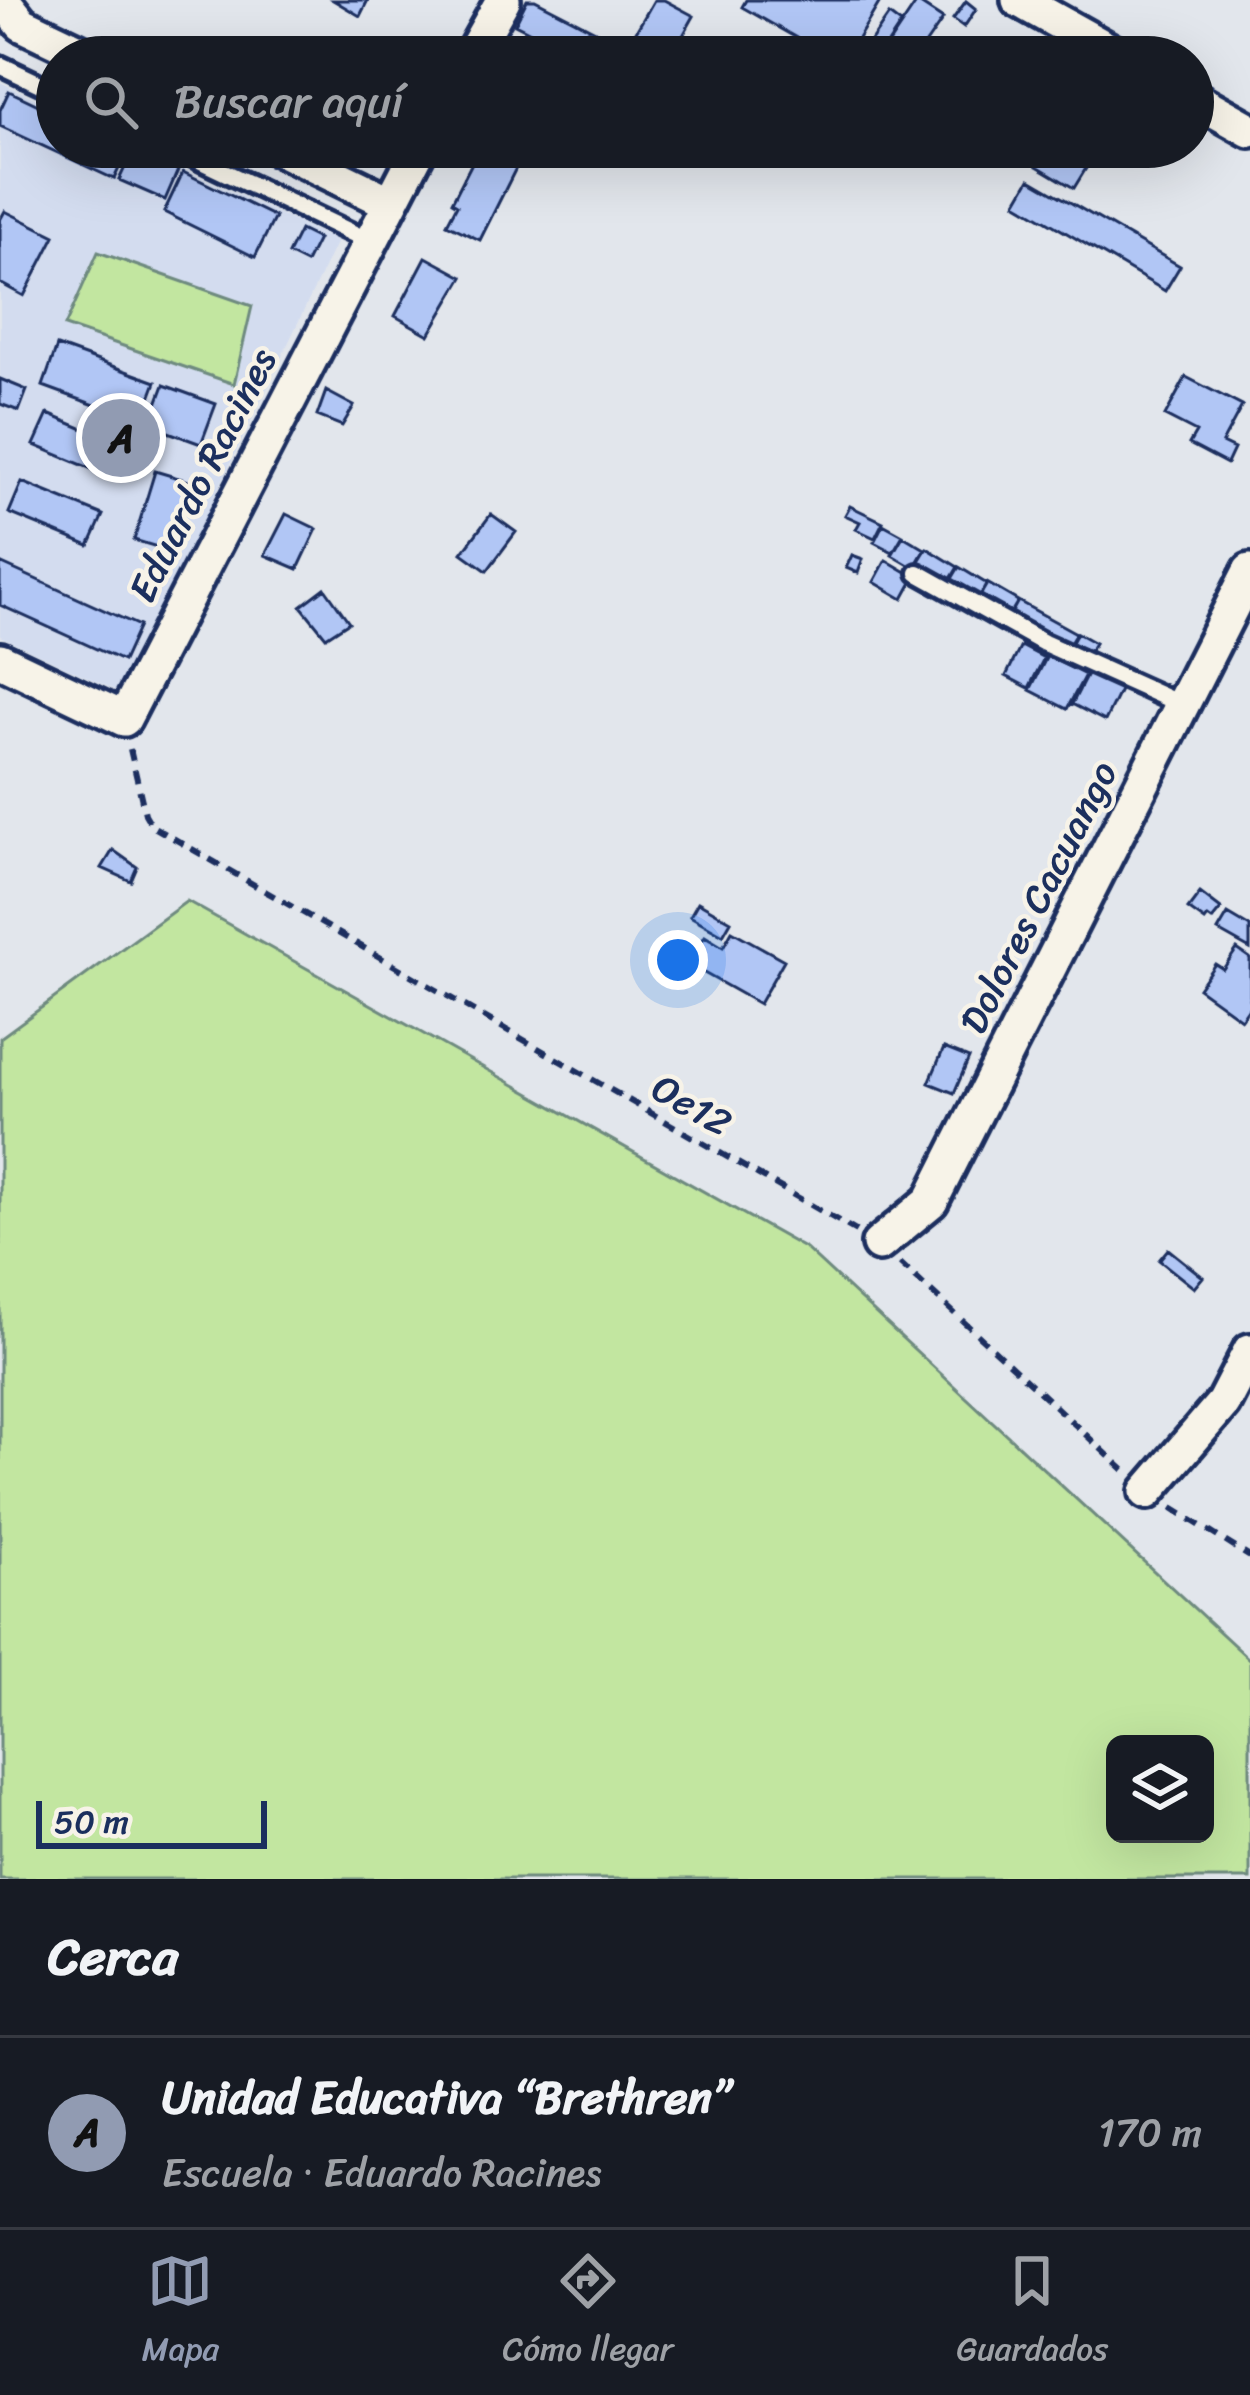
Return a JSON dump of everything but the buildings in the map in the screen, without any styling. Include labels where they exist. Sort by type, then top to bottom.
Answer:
[{"type":"street","points":[[3,0],[22,23],[48,36]]},
{"type":"street","points":[[483,36],[503,0]]},
{"type":"street","points":[[1019,0],[1083,36]]},
{"type":"street","points":[[1214,110],[1250,130]]},
{"type":"street","points":[[319,168],[388,202]]},
{"type":"street","name":"Eduardo Racines","points":[[124,719],[408,168]]},
{"type":"street","name":"Dolores Cacuango","points":[[879,1244],[931,1201],[1250,571]]},
{"type":"street","points":[[0,660],[124,719]]},
{"type":"street","points":[[1148,1492],[1223,1403],[1250,1352]]},
{"type":"lane","points":[[0,65],[36,82]]},
{"type":"lane","points":[[216,168],[369,241]]},
{"type":"lane","points":[[918,573],[1044,643],[1182,705]]},
{"type":"path","name":"Oe12","points":[[124,719],[145,814],[152,826],[879,1244],[1148,1492],[1250,1557]]},
{"type":"shaded area","points":[[0,82],[36,99],[36,168],[182,168],[337,241],[121,693],[0,636]]},
{"type":"green space","points":[[98,252],[252,306],[234,384],[65,326]]},
{"type":"green space","points":[[187,901],[806,1249],[1250,1660],[1250,1879],[0,1879],[0,1038]]},
{"type":"place","name":"Unidad Educativa “Brethren”","points":[[121,438]]}]
